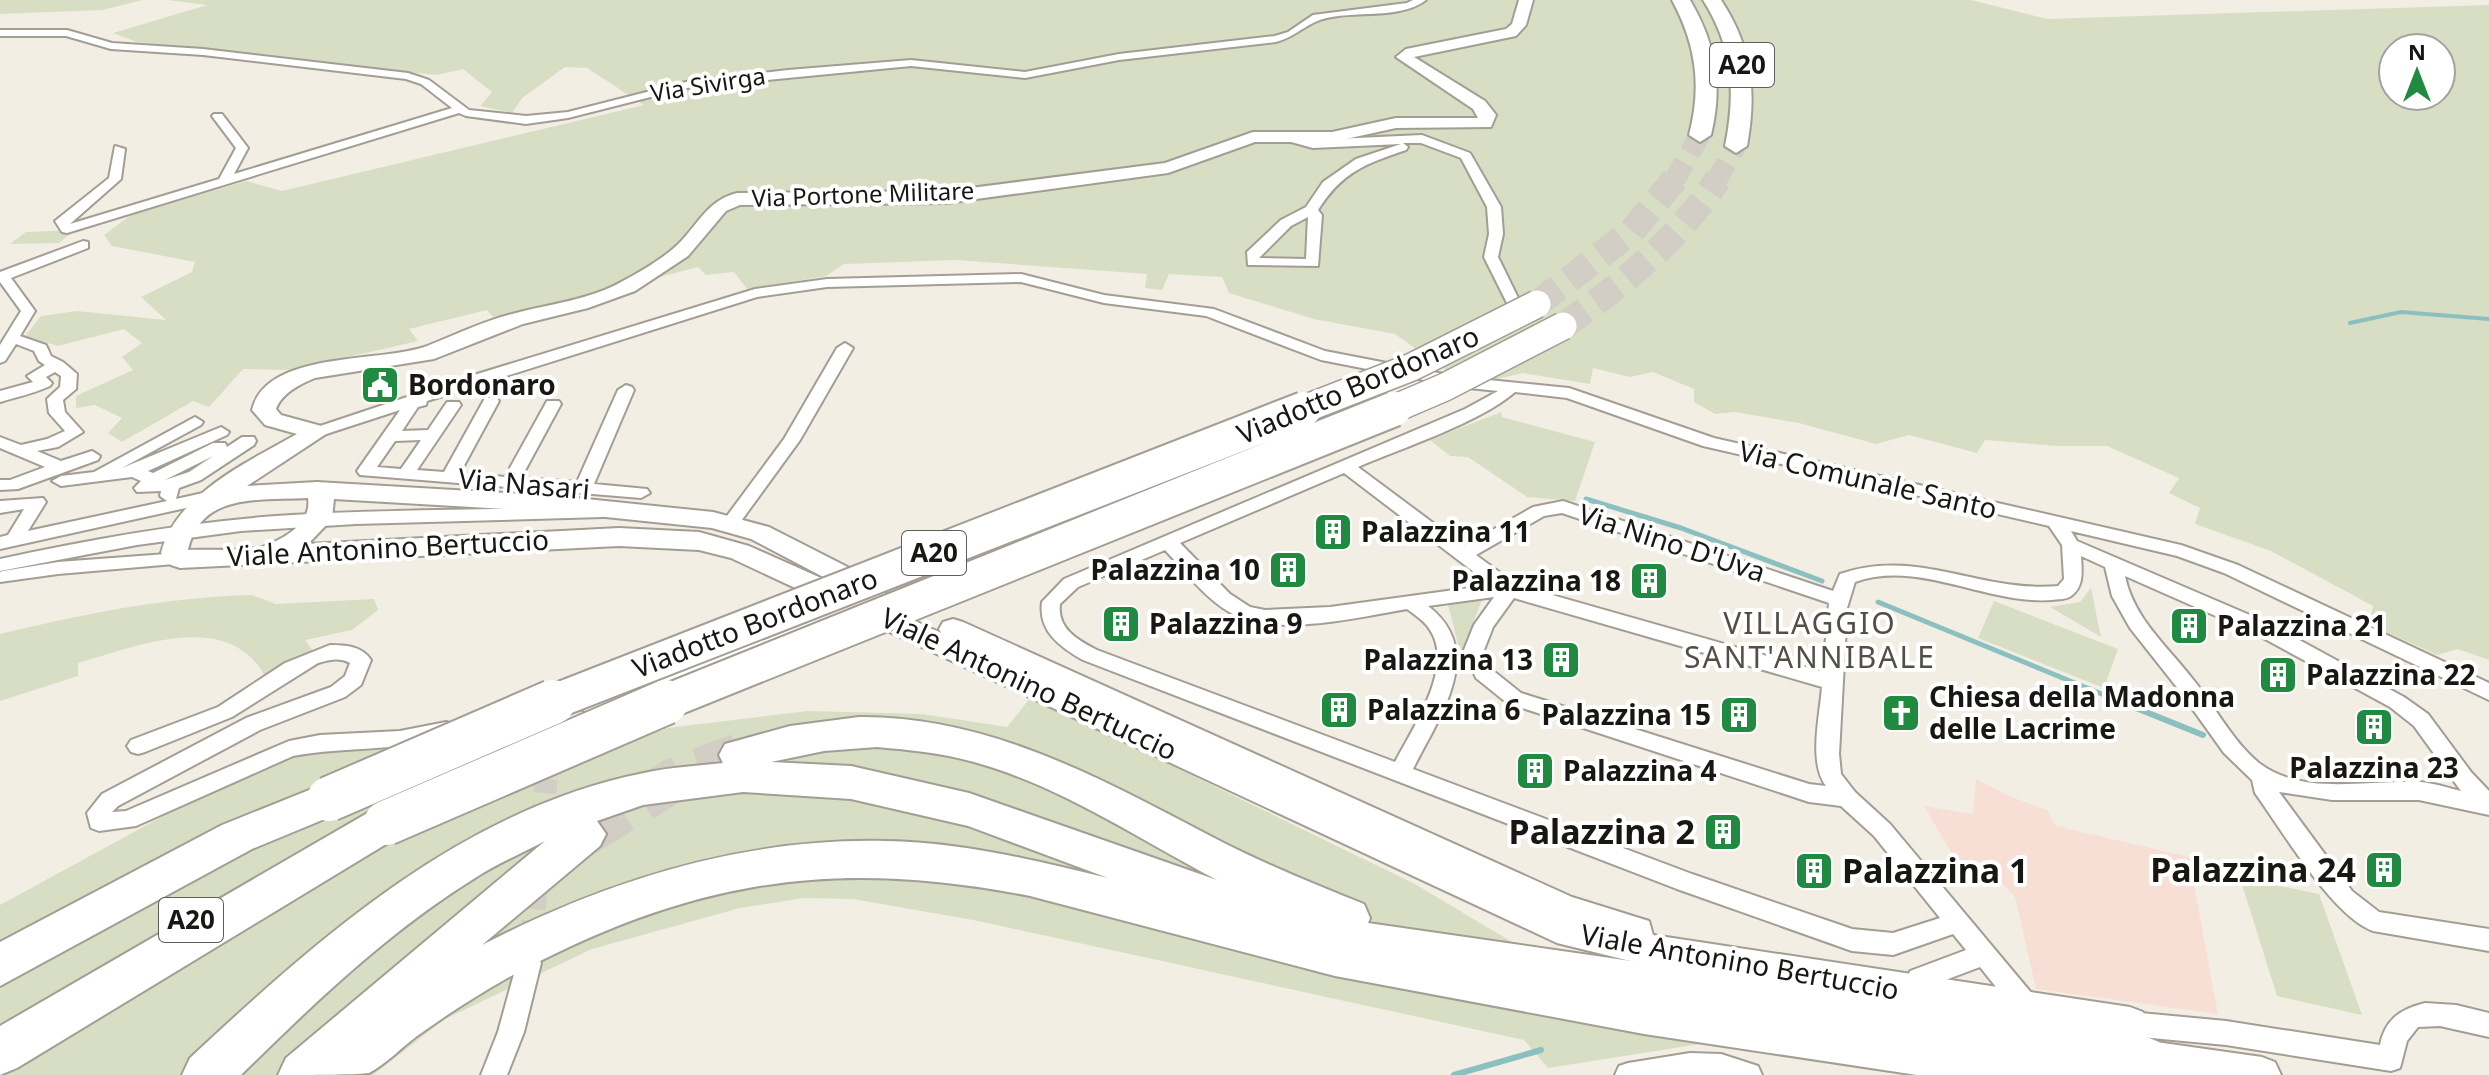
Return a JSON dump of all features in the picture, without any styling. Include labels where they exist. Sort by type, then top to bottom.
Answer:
[{"type":"highway","name":"A20","points":[[1681,0],[1701,38],[1708,66],[1709,96],[1702,132]]},
{"type":"highway","name":"A20","points":[[1712,0],[1733,35],[1742,62],[1745,90],[1737,141]]},
{"type":"highway","name":"Viadotto Bordonaro","points":[[237,837],[584,689],[1412,367],[1538,311]]},
{"type":"highway","name":"Viadotto Bordonaro","points":[[386,823],[627,717],[1417,399],[1538,311]]},
{"type":"highway","points":[[739,755],[794,740],[849,732],[901,733],[979,748],[1061,778],[1254,878],[1358,923],[1511,963]]},
{"type":"highway","points":[[207,1075],[335,957],[470,860],[574,808],[662,783],[715,775],[819,776],[900,792],[991,817],[1159,879],[1297,923],[1382,946],[2140,1053]]},
{"type":"highway","points":[[225,1075],[345,964],[467,875],[577,818],[638,799],[710,787],[812,788],[916,808],[995,832],[1219,914],[1393,969]]},
{"type":"highway","name":"A20","points":[[0,1027],[265,881],[386,823]]},
{"type":"highway","points":[[0,1052],[386,823]]},
{"type":"highway","points":[[303,1075],[493,908],[585,834]]},
{"type":"highway","name":"A20","points":[[0,965],[237,837]]},
{"type":"highway","points":[[0,941],[136,875],[237,837]]},
{"type":"highway","points":[[328,1075],[431,1000],[547,932],[630,897],[674,883],[768,863],[851,857],[979,868],[1080,890],[1293,949],[1510,991],[2075,1075]]},
{"type":"street","name":"Via Sivirga","points":[[0,33],[67,33],[111,46],[203,52],[408,76],[425,82],[460,109],[485,117],[542,119],[686,85],[889,64],[1035,74],[1119,57],[1276,39],[1292,34],[1313,18],[1409,6],[1421,0]]},
{"type":"street","name":"Via Portone Militare","points":[[317,432],[273,420],[264,410],[266,401],[289,381],[310,372],[426,354],[516,319],[618,291],[652,273],[681,252],[714,212],[729,201],[756,196],[947,197],[1155,171],[1193,161],[1243,139],[1332,137],[1383,124],[1467,125],[1488,119],[1488,115],[1473,101],[1421,69],[1419,64],[1422,55],[1441,47],[1511,33],[1519,25],[1526,0]]},
{"type":"street","points":[[119,149],[115,179],[62,221],[67,229],[460,109]]},
{"type":"street","points":[[218,116],[242,148],[223,182]]},
{"type":"street","points":[[1284,136],[1313,144],[1422,139],[1466,156],[1490,198],[1496,234],[1491,257],[1538,311]]},
{"type":"street","points":[[1311,210],[1315,215],[1313,263],[1253,262],[1252,255],[1286,223],[1311,210],[1327,185],[1360,162],[1389,150],[1428,142]]},
{"type":"street","points":[[1,356],[14,339],[28,311],[1,277],[83,245]]},
{"type":"street","name":"Via Comunale Santo","points":[[470,381],[729,300],[827,283],[1021,278],[1104,299],[1189,308],[1231,320],[1312,353],[1436,379],[1569,393],[1709,442],[2148,543],[2218,564],[2489,692]]},
{"type":"street","points":[[14,339],[41,348],[44,358],[69,374],[68,389],[55,399],[57,413],[75,432],[52,443],[17,451]]},
{"type":"street","points":[[730,524],[792,440],[845,348]]},
{"type":"street","points":[[0,397],[17,390],[21,393],[44,383],[35,376],[58,365]]},
{"type":"street","points":[[179,546],[190,518],[219,495],[317,432],[470,381]]},
{"type":"street","name":"Via Nasari","points":[[470,381],[464,388],[412,404],[366,471],[583,489],[630,503]]},
{"type":"street","points":[[1512,387],[1498,399],[1471,412],[1062,588],[1049,610],[1052,625],[1066,641],[1090,655],[1685,882],[1852,940],[1893,944],[1959,922]]},
{"type":"street","points":[[583,489],[626,390]]},
{"type":"street","points":[[449,478],[491,401]]},
{"type":"street","points":[[510,483],[553,404]]},
{"type":"street","name":"Via Nasari","points":[[406,474],[453,405]]},
{"type":"street","points":[[354,419],[393,432],[433,435]]},
{"type":"street","points":[[96,476],[111,465],[195,422]]},
{"type":"street","points":[[0,485],[60,474],[96,476],[133,472],[235,437],[195,476],[162,482],[133,472]]},
{"type":"street","points":[[0,442],[60,474]]},
{"type":"street","points":[[60,474],[92,456]]},
{"type":"street","points":[[1346,466],[1466,553],[1510,590]]},
{"type":"street","points":[[0,471],[22,482]]},
{"type":"street","points":[[248,476],[317,490]]},
{"type":"street","points":[[162,482],[168,507]]},
{"type":"street","points":[[264,555],[297,540],[320,520],[323,503],[317,490]]},
{"type":"street","points":[[7,542],[219,495],[317,490],[557,504],[630,503]]},
{"type":"street","points":[[0,507],[37,502],[7,542]]},
{"type":"street","name":"Viale Antonino Bertuccio","points":[[0,577],[320,520],[630,503],[730,524],[760,533],[870,601],[1557,928],[1675,956],[2023,1002]]},
{"type":"street","name":"Via Nino D'Uva","points":[[1466,553],[1539,511],[1563,507],[1838,599]]},
{"type":"street","points":[[2056,523],[2071,545],[2259,627],[2397,702],[2421,720],[2487,804]]},
{"type":"street","name":"Viale Antonino Bertuccio","points":[[0,565],[179,546],[264,555],[543,539],[674,538],[729,548],[870,601],[1572,912],[1676,940],[1919,979],[2023,1002]]},
{"type":"street","points":[[1168,542],[1233,605],[1258,617],[1289,618],[1510,590],[1832,682]]},
{"type":"street","points":[[2071,545],[2073,580],[2064,592],[2029,594],[1875,569],[1847,578],[1838,599],[1828,766],[1836,786],[1882,830],[2023,1002],[2140,1053],[2262,1075]]},
{"type":"street","points":[[2114,565],[2120,596],[2154,649],[2176,671],[2242,759],[2263,776],[2305,789],[2422,792],[2462,802],[2487,804]]},
{"type":"street","points":[[1510,590],[1484,625],[1474,650],[1483,673],[1514,698],[1809,793],[1847,798]]},
{"type":"street","points":[[546,779],[554,753],[578,720],[633,694],[870,601]]},
{"type":"street","points":[[1400,773],[1445,681],[1450,660],[1440,629],[1408,601]]},
{"type":"street","points":[[138,746],[225,712],[316,656],[347,652],[361,660],[358,674],[347,687],[253,724],[123,793],[103,806],[96,818],[99,822],[128,820],[271,756],[306,745],[400,739],[633,694]]},
{"type":"street","points":[[2263,776],[2263,787],[2344,898],[2373,921],[2489,940]]},
{"type":"street","points":[[1919,979],[1985,954]]},
{"type":"street","points":[[494,1075],[511,1032],[529,963]]},
{"type":"street","points":[[2140,1053],[2226,1033],[2394,1067],[2396,1029],[2406,1019],[2436,1014],[2489,1025]]},
{"type":"street","points":[[1628,1075],[1720,1065],[1749,1075]]},
{"type":"shaded area","points":[[1976,779],[2047,810],[2056,826],[2189,857],[2218,1014],[2036,989],[2015,897],[1984,864],[1959,866],[1924,806],[1973,814]]},
{"type":"green space","points":[[0,0],[143,0],[102,10],[0,14]]},
{"type":"green space","points":[[168,0],[1971,0],[2047,19],[2489,5],[2489,660],[2458,649],[2437,655],[2369,624],[2373,606],[2271,551],[2195,524],[2200,508],[2169,493],[2179,478],[2107,446],[2057,446],[1985,440],[1977,453],[1909,435],[1876,444],[1799,423],[1735,412],[1715,414],[1694,402],[1694,389],[1653,372],[1630,377],[1593,368],[1590,384],[1523,373],[1497,379],[1446,370],[1395,334],[1314,319],[1229,293],[1222,277],[1169,274],[1162,290],[1145,288],[1147,274],[956,260],[844,264],[826,276],[747,289],[734,272],[706,275],[698,267],[496,320],[487,310],[409,329],[418,341],[290,370],[243,369],[209,407],[193,401],[122,442],[108,433],[122,418],[95,405],[76,408],[76,396],[133,370],[122,357],[142,343],[124,329],[58,346],[25,336],[41,316],[77,311],[166,320],[141,297],[192,272],[195,262],[112,246],[104,235],[131,215],[246,181],[282,191],[644,105],[587,68],[565,67],[522,98],[512,113],[480,106],[492,92],[463,69],[436,75],[137,42],[113,33],[207,5]]},
{"type":"green space","points":[[75,230],[59,243],[10,244],[26,232]]},
{"type":"green space","points":[[1501,412],[1502,417],[1595,442],[1575,501],[1527,497],[1468,457],[1450,456],[1430,440]]},
{"type":"green space","points":[[2091,588],[2101,637],[2050,607],[2080,602]]},
{"type":"green space","points":[[252,595],[276,604],[374,599],[378,610],[352,630],[305,640],[313,651],[266,678],[250,657],[229,644],[206,638],[181,638],[127,648],[78,663],[78,676],[0,701],[0,634],[125,608],[188,599]]},
{"type":"green space","points":[[1483,597],[1461,656],[1447,601]]},
{"type":"green space","points":[[1994,601],[2118,649],[2104,688],[1978,638]]},
{"type":"green space","points":[[1031,697],[1415,884],[1530,953],[1738,1038],[1548,1068],[1524,1040],[973,920],[853,899],[804,898],[740,908],[592,949],[445,1019],[373,1075],[0,1075],[0,905],[242,773],[309,749],[361,748],[538,775],[668,728],[808,711],[922,714],[1007,727]]},
{"type":"green space","points":[[2240,878],[2319,894],[2362,1015],[2277,996]]},
{"type":"waterway","points":[[2350,323],[2401,312],[2489,319]]},
{"type":"waterway","points":[[1586,499],[1681,528],[1822,581]]},
{"type":"waterway","points":[[1878,602],[2126,704]]},
{"type":"waterway","points":[[2121,702],[2203,735]]},
{"type":"waterway","points":[[1454,1075],[1541,1050]]},
{"type":"tunnel","points":[[1674,181],[1700,135]]},
{"type":"tunnel","points":[[1716,181],[1736,146]]},
{"type":"tunnel","points":[[1537,304],[1632,231],[1675,179]]},
{"type":"tunnel","points":[[1563,326],[1607,294],[1667,242],[1718,179]]},
{"type":"tunnel","points":[[585,834],[676,779],[739,755]]},
{"type":"tunnel","points":[[542,828],[546,779]]},
{"type":"tunnel","points":[[531,944],[537,878]]},
{"type":"place","name":"Bordonaro","points":[[380,385]]},
{"type":"place","name":"Palazzina 11","points":[[1333,532]]},
{"type":"place","name":"Palazzina 10","points":[[1288,570]]},
{"type":"place","name":"Palazzina 18","points":[[1649,581]]},
{"type":"place","name":"Palazzina 9","points":[[1121,624]]},
{"type":"place","name":"Palazzina 21","points":[[2189,626]]},
{"type":"place","name":"Palazzina 13","points":[[1561,660]]},
{"type":"place","name":"Palazzina 22","points":[[2278,675]]},
{"type":"place","name":"Palazzina 6","points":[[1339,710]]},
{"type":"place","name":"Chiesa della Madonna delle Lacrime","points":[[1901,713]]},
{"type":"place","name":"Palazzina 15","points":[[1739,715]]},
{"type":"place","name":"Palazzina 23","points":[[2374,727]]},
{"type":"place","name":"Palazzina 4","points":[[1535,771]]},
{"type":"place","name":"Palazzina 2","points":[[1723,832]]},
{"type":"place","name":"Palazzina 24","points":[[2384,870]]},
{"type":"place","name":"Palazzina 1","points":[[1814,871]]},
{"type":"district","name":"VILLAGGIO SANT'ANNIBALE","points":[[1810,641]]}]
